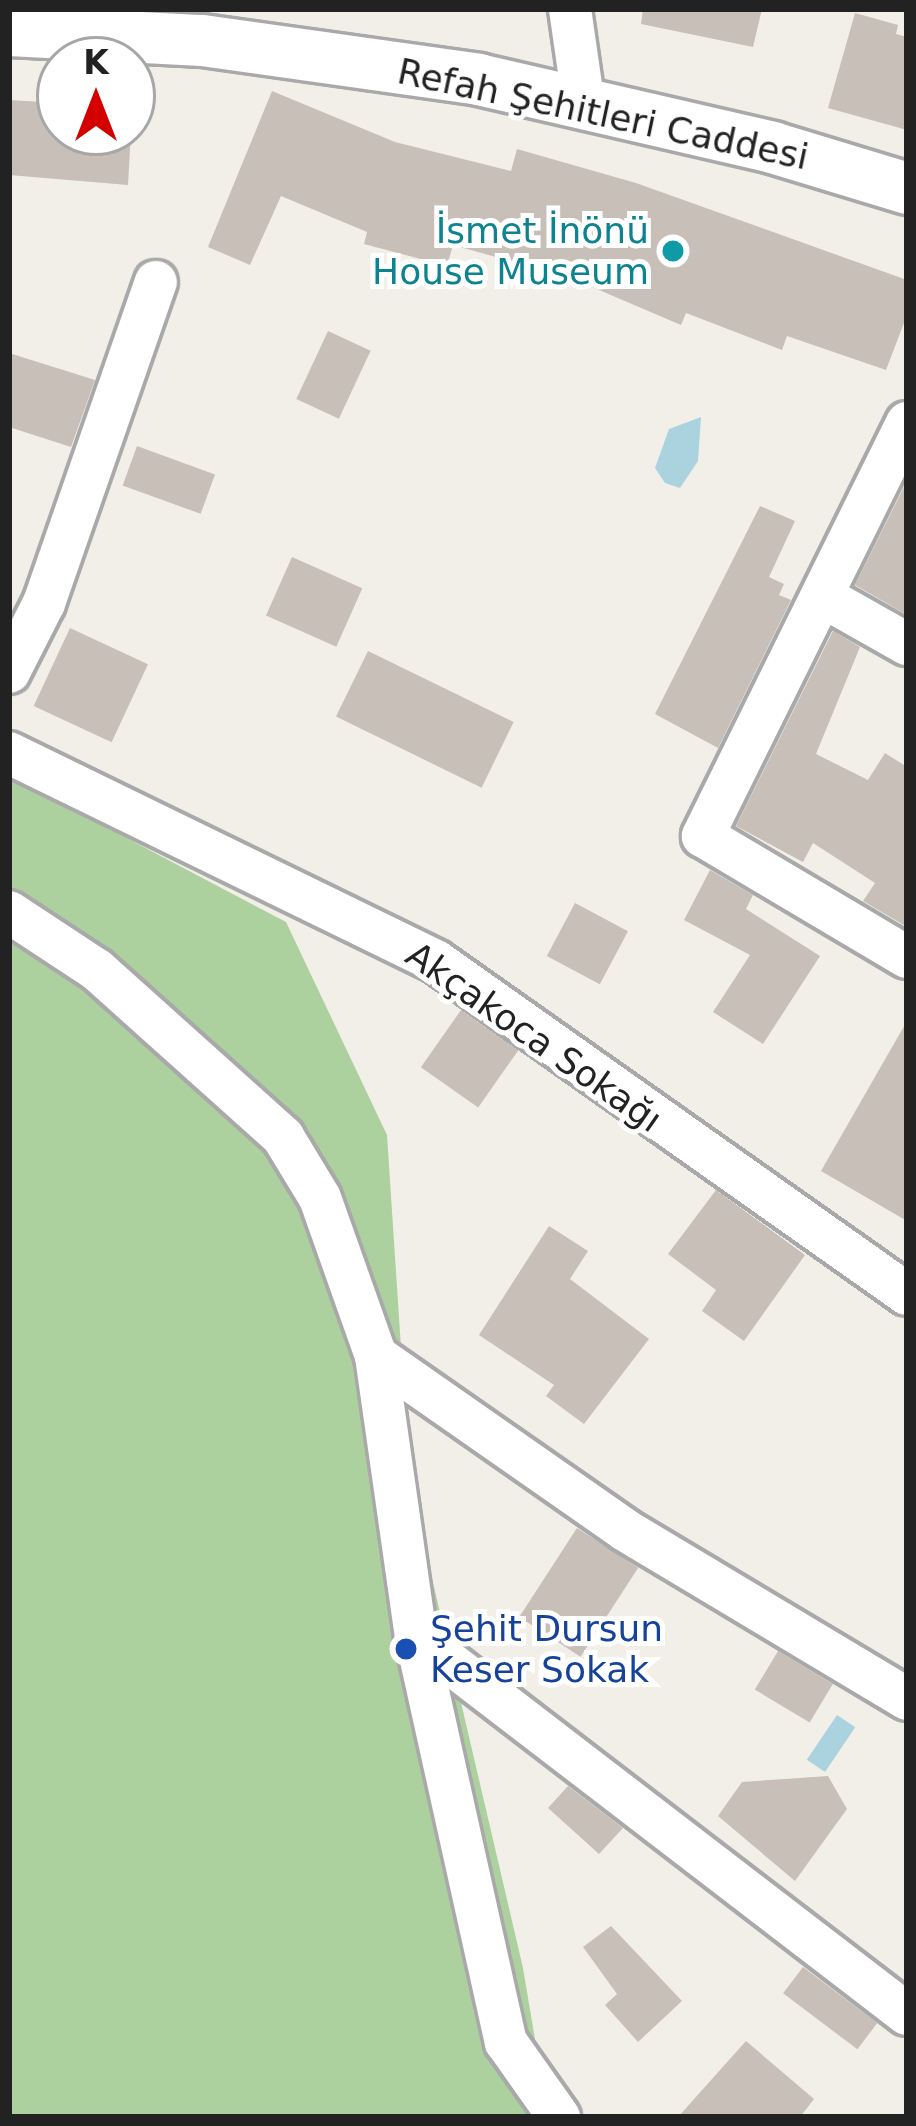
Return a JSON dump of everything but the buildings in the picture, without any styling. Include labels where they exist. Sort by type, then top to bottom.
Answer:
[{"type":"street","points":[[570,9],[584,106]]},
{"type":"street","name":"Refah Şehitleri Caddesi","points":[[9,30],[96,21],[478,79],[772,147],[907,188]]},
{"type":"street","points":[[9,672],[44,603],[156,282]]},
{"type":"street","points":[[907,423],[703,836],[907,956]]},
{"type":"street","points":[[821,596],[907,644]]},
{"type":"street","name":"Akçakoca Sokağı","points":[[9,752],[437,962],[907,1294]]},
{"type":"street","points":[[9,911],[98,970],[283,1136],[320,1198],[376,1356],[416,1637],[522,2117]]},
{"type":"street","points":[[376,1356],[625,1530],[907,1699]]},
{"type":"street","points":[[416,1637],[906,2012]]},
{"type":"street","points":[[506,2042],[559,2117]]},
{"type":"green space","points":[[9,776],[286,922],[387,1135],[410,1484],[523,1968],[548,2117],[9,2117]]},
{"type":"water","points":[[701,417],[698,461],[680,488],[665,483],[655,468],[669,429]]},
{"type":"water","points":[[837,1715],[855,1727],[825,1772],[807,1760]]},
{"type":"place","name":"İsmet İnönü House Museum","points":[[673,251]]},
{"type":"place","name":"Şehit Dursun Keser Sokak","points":[[406,1649]]}]
